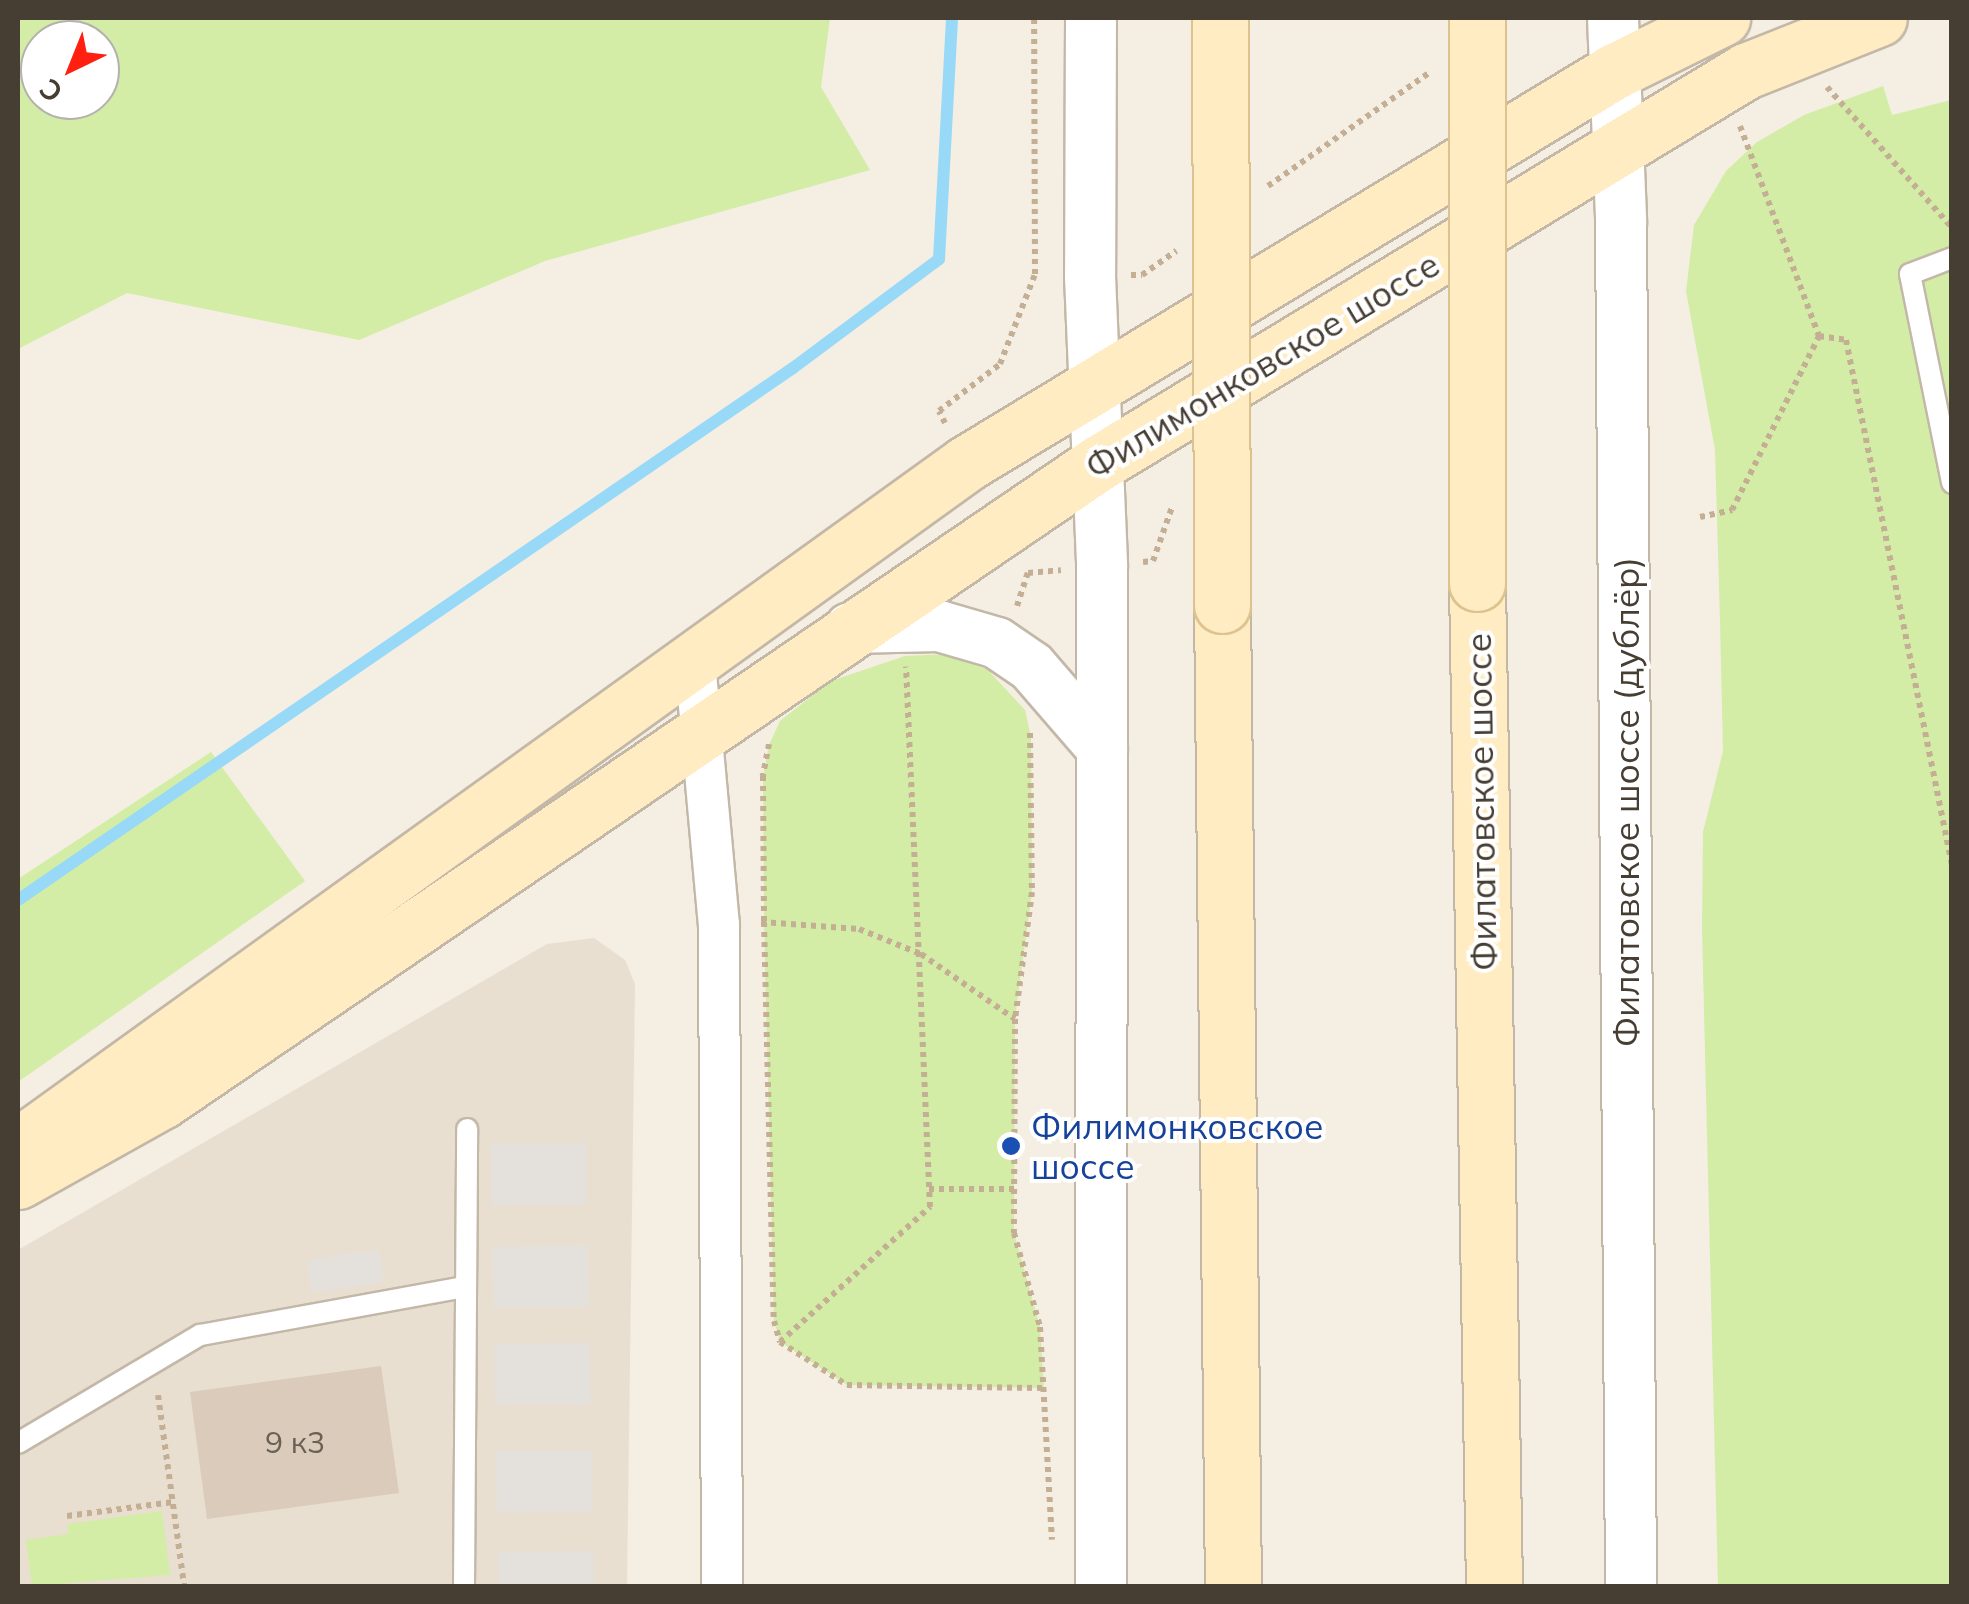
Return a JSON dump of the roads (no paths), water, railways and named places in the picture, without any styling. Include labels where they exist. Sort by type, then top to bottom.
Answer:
[{"type":"main road","points":[[1220,18],[1233,1586]]},
{"type":"main road","name":"Филатовское шоссе","points":[[1477,18],[1478,583],[1494,1586]]},
{"type":"main road","name":"Филимонковское шоссе","points":[[18,1146],[967,463],[1614,72],[1722,18]]},
{"type":"main road","name":"Филимонковское шоссе","points":[[18,1181],[164,1100],[702,735],[870,644],[1097,464],[1746,71],[1879,18]]},
{"type":"street","points":[[1091,18],[1090,276],[1102,567],[1101,1586]]},
{"type":"street","name":"Филатовское шоссе (дублёр)","points":[[1613,18],[1632,1586]]},
{"type":"street","points":[[870,644],[939,626],[997,643],[1032,667],[1102,748]]},
{"type":"street","points":[[695,662],[719,924],[722,1586]]},
{"type":"lane","points":[[1952,258],[1910,274],[1952,483]]},
{"type":"lane","points":[[464,1586],[467,1129]]},
{"type":"lane","points":[[18,1443],[152,1358],[229,1328],[466,1287]]},
{"type":"waterway","points":[[18,900],[793,368],[939,259],[952,18]]},
{"type":"place","name":"Филимонковское шоссе","points":[[1011,1146]]}]
